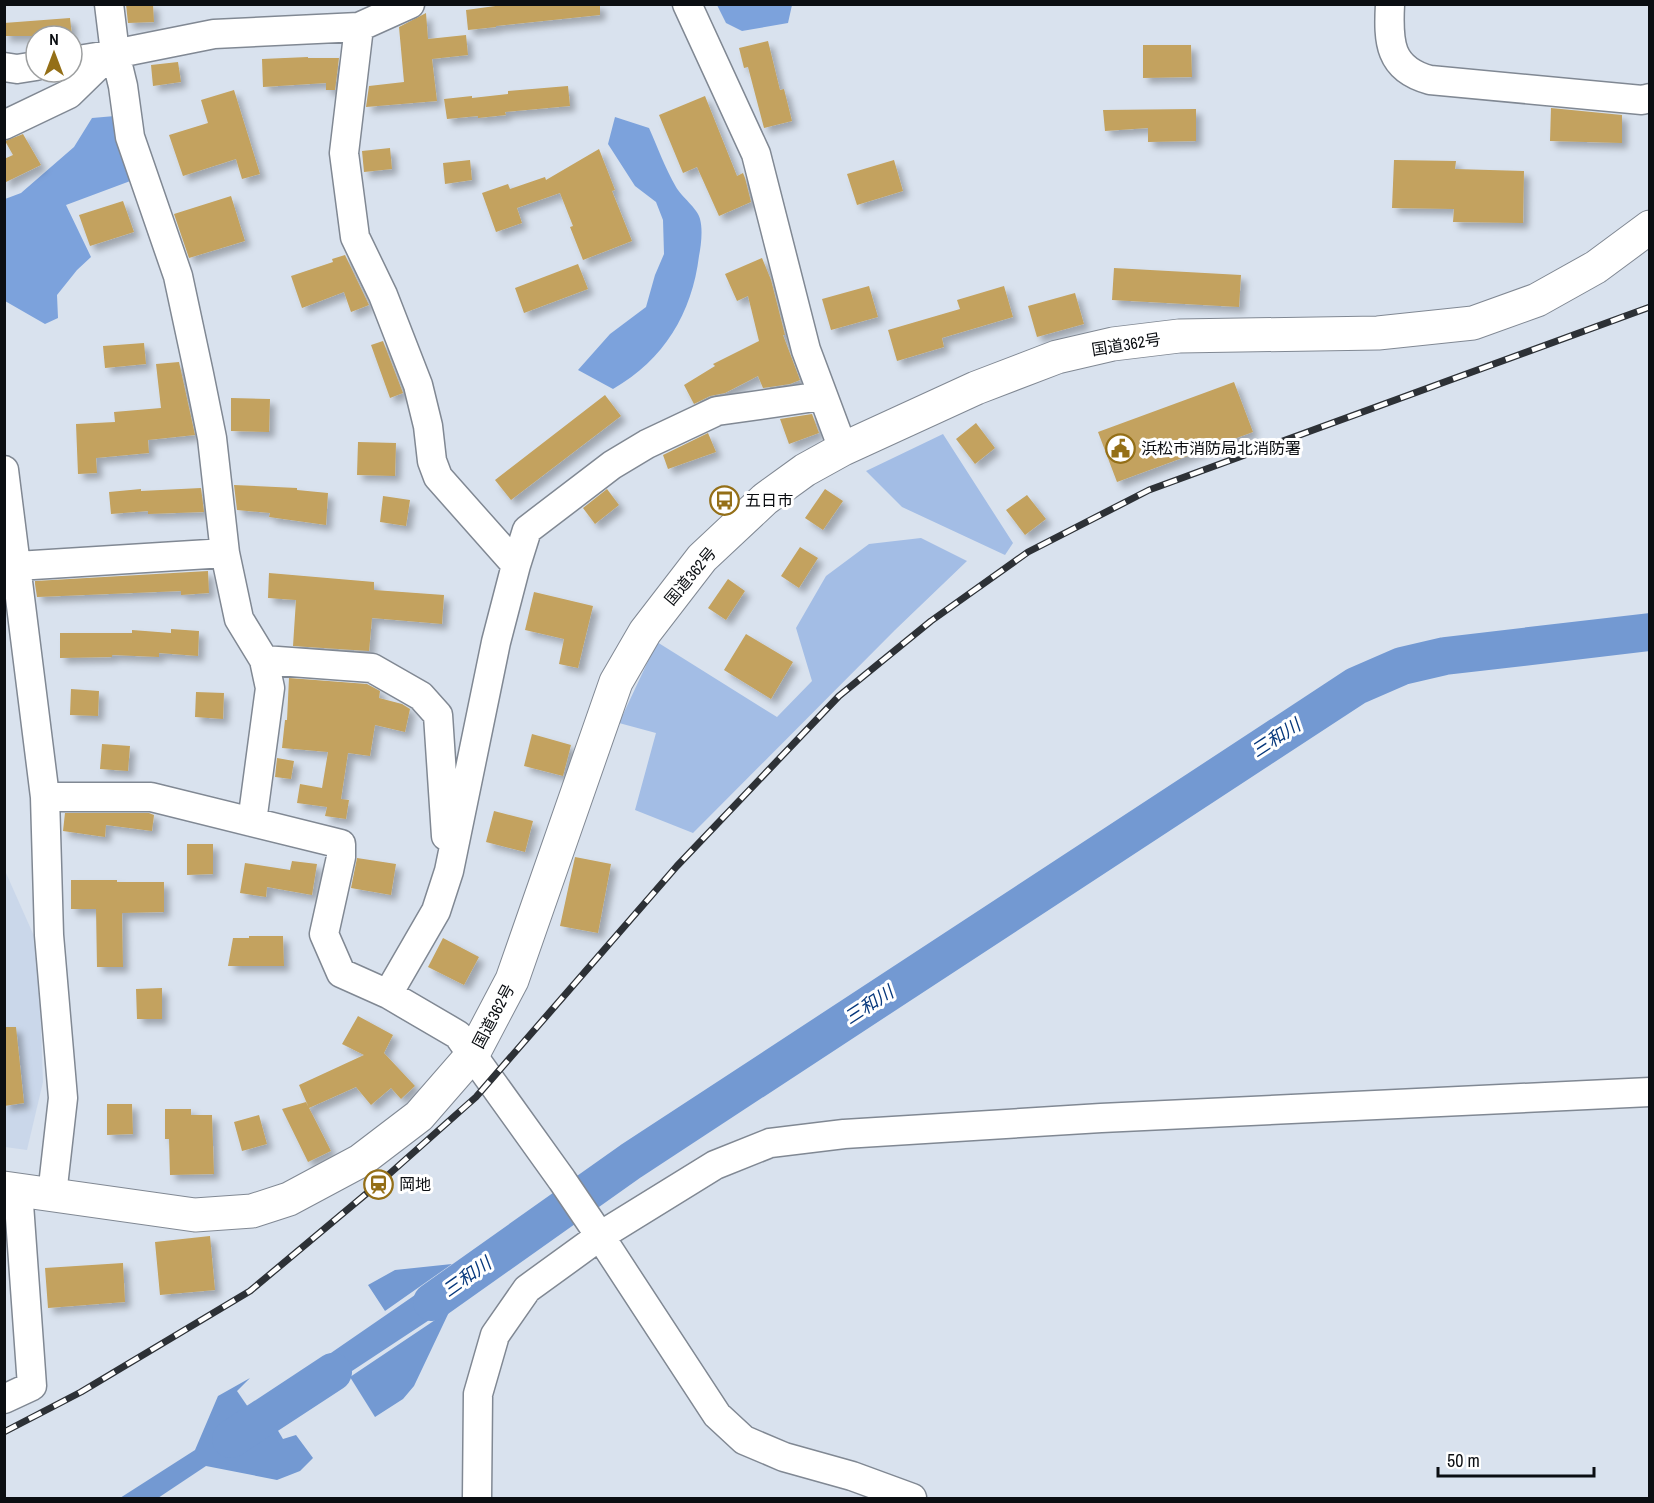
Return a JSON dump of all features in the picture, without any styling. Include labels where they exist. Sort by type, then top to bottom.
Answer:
[{"type":"highway","name":"国道362号","points":[[11,1189],[195,1215],[252,1211],[289,1198],[360,1161],[419,1116],[473,1054],[512,980],[616,682],[645,632],[702,558],[757,506],[805,470],[843,449],[976,388],[1057,357],[1113,344],[1179,336],[1378,333],[1473,322],[1537,300],[1596,267],[1650,227]]},
{"type":"street","points":[[109,4],[112,54],[123,86],[130,137],[178,276],[212,438],[225,553],[239,619],[264,660],[270,688],[252,822]]},
{"type":"street","points":[[84,59],[214,34],[359,27],[410,4]]},
{"type":"street","points":[[687,4],[756,154],[807,350],[843,449]]},
{"type":"street","points":[[1390,4],[1389,28],[1392,50],[1401,63],[1414,75],[1430,80],[1642,100],[1650,98]]},
{"type":"street","points":[[359,27],[344,153],[355,237],[383,295],[418,385],[428,426],[432,461],[438,477],[516,565]]},
{"type":"street","points":[[4,125],[69,94],[112,54]]},
{"type":"street","points":[[4,67],[24,68]]},
{"type":"street","points":[[388,994],[436,911],[449,871],[496,642],[527,530],[612,465],[647,444],[717,411],[822,396]]},
{"type":"street","points":[[4,470],[45,797],[49,935],[63,1098],[52,1195]]},
{"type":"street","points":[[17,566],[225,553]]},
{"type":"street","points":[[264,660],[372,668],[421,696],[438,715],[449,871]]},
{"type":"street","points":[[45,797],[151,797],[341,844],[341,857],[324,934],[341,973],[388,994],[458,1035],[562,1180],[717,1415],[744,1440],[784,1457],[852,1476],[912,1498]]},
{"type":"street","points":[[476,1485],[478,1394],[495,1335],[527,1288],[594,1229],[714,1165],[770,1143],[844,1134],[1101,1118],[1650,1092]]},
{"type":"street","points":[[4,1399],[32,1386],[11,1189]]},
{"type":"shaded area","points":[[717,5],[792,5],[788,23],[742,31],[726,23]]},
{"type":"shaded area","points":[[115,116],[133,180],[66,205],[91,257],[57,295],[58,318],[45,324],[5,301],[5,199],[21,193],[74,147],[92,118]]},
{"type":"shaded area","points":[[615,117],[649,128],[676,187],[699,215],[702,233],[690,297],[672,333],[647,364],[613,389],[578,370],[610,334],[646,307],[664,254],[663,220],[656,202],[635,186],[608,144]]},
{"type":"shaded area","points":[[943,434],[1013,543],[1005,555],[902,507],[866,471]]},
{"type":"shaded area","points":[[921,538],[967,561],[693,833],[635,810],[656,733],[619,723],[657,642],[777,717],[812,681],[796,628],[826,576],[869,544]]},
{"type":"shaded area","points":[[6,873],[38,945],[43,1082],[27,1150],[5,1147],[4,874]]},
{"type":"shaded area","points":[[496,1257],[464,1279],[452,1305],[308,1400],[307,1405],[299,1410],[283,1386],[460,1264]]},
{"type":"shaded area","points":[[452,1264],[385,1311],[368,1285],[395,1270]]},
{"type":"shaded area","points":[[450,1310],[414,1386],[403,1399],[375,1417],[350,1377]]},
{"type":"shaded area","points":[[250,1378],[237,1391],[248,1407],[264,1397],[278,1418],[274,1424],[283,1439],[296,1435],[313,1458],[300,1471],[277,1480],[206,1466],[158,1498],[120,1498],[195,1450],[218,1396]]},
{"type":"building","points":[[126,4],[153,4],[154,22],[128,23]]},
{"type":"building","points":[[510,4],[600,4],[600,15],[468,30],[466,10]]},
{"type":"building","points":[[426,13],[428,39],[466,35],[468,55],[432,59],[437,101],[366,107],[369,86],[404,82],[399,27]]},
{"type":"building","points":[[70,18],[71,24],[24,24],[24,36],[4,36],[4,23]]},
{"type":"building","points":[[768,41],[780,90],[784,89],[792,121],[764,128],[748,67],[744,68],[739,48]]},
{"type":"building","points":[[1143,45],[1191,45],[1192,77],[1143,78]]},
{"type":"building","points":[[339,58],[335,90],[326,90],[326,83],[263,87],[262,59]]},
{"type":"building","points":[[178,62],[181,82],[153,86],[151,65]]},
{"type":"building","points":[[568,86],[570,106],[505,112],[506,115],[478,118],[478,116],[447,119],[444,99],[472,96],[472,98],[508,94],[508,91]]},
{"type":"building","points":[[234,90],[260,174],[242,179],[236,159],[183,176],[169,135],[208,123],[201,100]]},
{"type":"building","points":[[705,96],[737,176],[743,173],[751,202],[719,216],[697,167],[683,173],[659,115]]},
{"type":"building","points":[[1551,108],[1622,115],[1622,143],[1550,141]]},
{"type":"building","points":[[1196,109],[1196,141],[1148,142],[1148,128],[1105,131],[1103,110]]},
{"type":"building","points":[[23,134],[41,165],[4,183],[4,159],[13,155],[5,141]]},
{"type":"building","points":[[390,148],[392,169],[364,172],[362,151]]},
{"type":"building","points":[[599,149],[615,190],[612,191],[632,241],[583,260],[560,193],[517,208],[522,223],[496,232],[482,193],[508,184],[510,189],[545,177],[546,180]]},
{"type":"building","points":[[470,160],[472,180],[445,184],[443,163]]},
{"type":"building","points":[[894,160],[903,191],[857,205],[847,174]]},
{"type":"building","points":[[1394,160],[1456,161],[1455,169],[1524,171],[1523,223],[1453,222],[1454,209],[1392,208]]},
{"type":"building","points":[[231,196],[245,241],[189,258],[174,214]]},
{"type":"building","points":[[123,201],[134,232],[90,246],[79,215]]},
{"type":"building","points":[[345,255],[369,305],[351,312],[344,292],[302,308],[291,276],[333,262],[332,259]]},
{"type":"building","points":[[762,258],[771,280],[785,335],[783,335],[800,380],[763,388],[758,376],[725,393],[710,396],[694,404],[684,385],[715,366],[713,364],[759,341],[748,296],[737,301],[725,274]]},
{"type":"building","points":[[578,264],[588,289],[524,313],[515,288]]},
{"type":"building","points":[[1114,268],[1241,275],[1239,307],[1112,300]]},
{"type":"building","points":[[869,286],[878,317],[831,330],[822,299]]},
{"type":"building","points":[[1004,286],[1013,317],[942,338],[944,347],[897,361],[888,330],[960,309],[957,300]]},
{"type":"building","points":[[1075,293],[1084,324],[1037,337],[1028,306]]},
{"type":"building","points":[[383,341],[403,393],[390,398],[371,345]]},
{"type":"building","points":[[144,343],[146,364],[105,368],[103,346]]},
{"type":"building","points":[[179,362],[195,435],[148,440],[149,453],[96,458],[97,473],[78,474],[76,424],[115,422],[114,412],[161,408],[156,364]]},
{"type":"building","points":[[1234,382],[1253,432],[1117,482],[1098,432]]},
{"type":"building","points":[[605,395],[621,416],[511,500],[495,480]]},
{"type":"building","points":[[231,398],[270,399],[269,432],[231,431]]},
{"type":"building","points":[[812,414],[819,433],[789,444],[780,419]]},
{"type":"building","points":[[976,423],[995,448],[975,464],[956,439]]},
{"type":"building","points":[[708,433],[716,452],[668,469],[663,455]]},
{"type":"building","points":[[358,442],[396,443],[395,476],[357,475]]},
{"type":"building","points":[[234,485],[297,488],[297,490],[328,493],[326,525],[269,517],[270,513],[237,510]]},
{"type":"building","points":[[201,488],[204,512],[148,514],[148,511],[111,514],[109,492]]},
{"type":"building","points":[[607,489],[619,505],[595,524],[583,508]]},
{"type":"building","points":[[825,489],[843,501],[823,530],[805,518]]},
{"type":"building","points":[[1027,495],[1046,519],[1025,535],[1006,510]]},
{"type":"building","points":[[383,496],[410,500],[406,526],[380,522]]},
{"type":"building","points":[[800,547],[818,558],[799,588],[781,576]]},
{"type":"building","points":[[208,571],[209,593],[181,595],[181,591],[37,597],[35,584],[35,581]]},
{"type":"building","points":[[269,573],[374,582],[374,590],[444,595],[442,624],[372,618],[369,651],[293,646],[296,600],[268,598]]},
{"type":"building","points":[[728,579],[745,591],[726,620],[708,608]]},
{"type":"building","points":[[534,592],[593,606],[578,668],[559,664],[564,639],[525,630]]},
{"type":"building","points":[[171,629],[199,631],[198,656],[159,653],[159,657],[112,655],[112,657],[60,658],[60,633],[132,633],[132,630],[171,633]]},
{"type":"building","points":[[746,634],[793,662],[771,699],[724,670]]},
{"type":"building","points":[[289,678],[367,684],[380,691],[379,698],[402,704],[410,709],[405,732],[375,725],[370,756],[348,753],[341,799],[349,800],[346,819],[325,816],[327,807],[297,803],[300,784],[322,788],[328,752],[282,748],[285,720],[287,720]]},
{"type":"building","points":[[71,689],[99,691],[98,716],[70,715]]},
{"type":"building","points":[[196,692],[224,693],[223,719],[195,717]]},
{"type":"building","points":[[532,734],[571,745],[563,776],[524,766]]},
{"type":"building","points":[[102,744],[130,746],[128,771],[100,769]]},
{"type":"building","points":[[277,758],[294,761],[291,779],[275,777]]},
{"type":"building","points":[[494,811],[533,821],[525,852],[486,842]]},
{"type":"building","points":[[65,813],[149,813],[154,815],[152,831],[106,825],[105,837],[63,831]]},
{"type":"building","points":[[187,844],[213,844],[213,874],[187,875]]},
{"type":"building","points":[[575,857],[611,864],[598,933],[560,926]]},
{"type":"building","points":[[357,858],[396,864],[391,895],[351,888]]},
{"type":"building","points":[[292,861],[317,864],[312,895],[267,887],[266,897],[240,893],[245,863],[290,870]]},
{"type":"building","points":[[71,880],[164,882],[164,912],[122,913],[123,967],[97,967],[96,909],[71,909]]},
{"type":"building","points":[[249,936],[283,936],[284,966],[228,966],[233,938],[249,938]]},
{"type":"building","points":[[443,938],[479,957],[464,985],[428,967]]},
{"type":"building","points":[[162,988],[162,1019],[137,1019],[136,989]]},
{"type":"building","points":[[358,1016],[393,1035],[384,1053],[415,1086],[401,1099],[391,1088],[371,1105],[356,1087],[309,1108],[299,1085],[364,1055],[342,1044]]},
{"type":"building","points":[[4,1027],[16,1027],[24,1103],[4,1106]]},
{"type":"building","points":[[306,1102],[331,1151],[308,1162],[282,1109]]},
{"type":"building","points":[[107,1104],[132,1104],[133,1134],[107,1135]]},
{"type":"building","points":[[165,1109],[191,1109],[191,1115],[212,1115],[214,1174],[170,1175],[169,1139],[165,1139]]},
{"type":"building","points":[[259,1115],[267,1144],[242,1151],[234,1122]]},
{"type":"building","points":[[210,1236],[215,1290],[160,1295],[155,1242]]},
{"type":"building","points":[[123,1263],[125,1302],[48,1308],[45,1268]]},
{"type":"waterway","name":"三和川","points":[[432,1302],[631,1161],[1356,686],[1402,666],[1445,656],[1650,632]]},
{"type":"waterway","name":"三和川","points":[[231,1439],[333,1372]]},
{"type":"railway","points":[[4,1432],[81,1392],[250,1291],[378,1184],[476,1097],[677,866],[839,696],[931,621],[1028,552],[1149,490],[1650,307]]},
{"type":"place","name":"浜松市消防局北消防署","points":[[1120,448]]},
{"type":"place","name":"五日市","points":[[724,500]]},
{"type":"place","name":"岡地","points":[[378,1184]]}]
